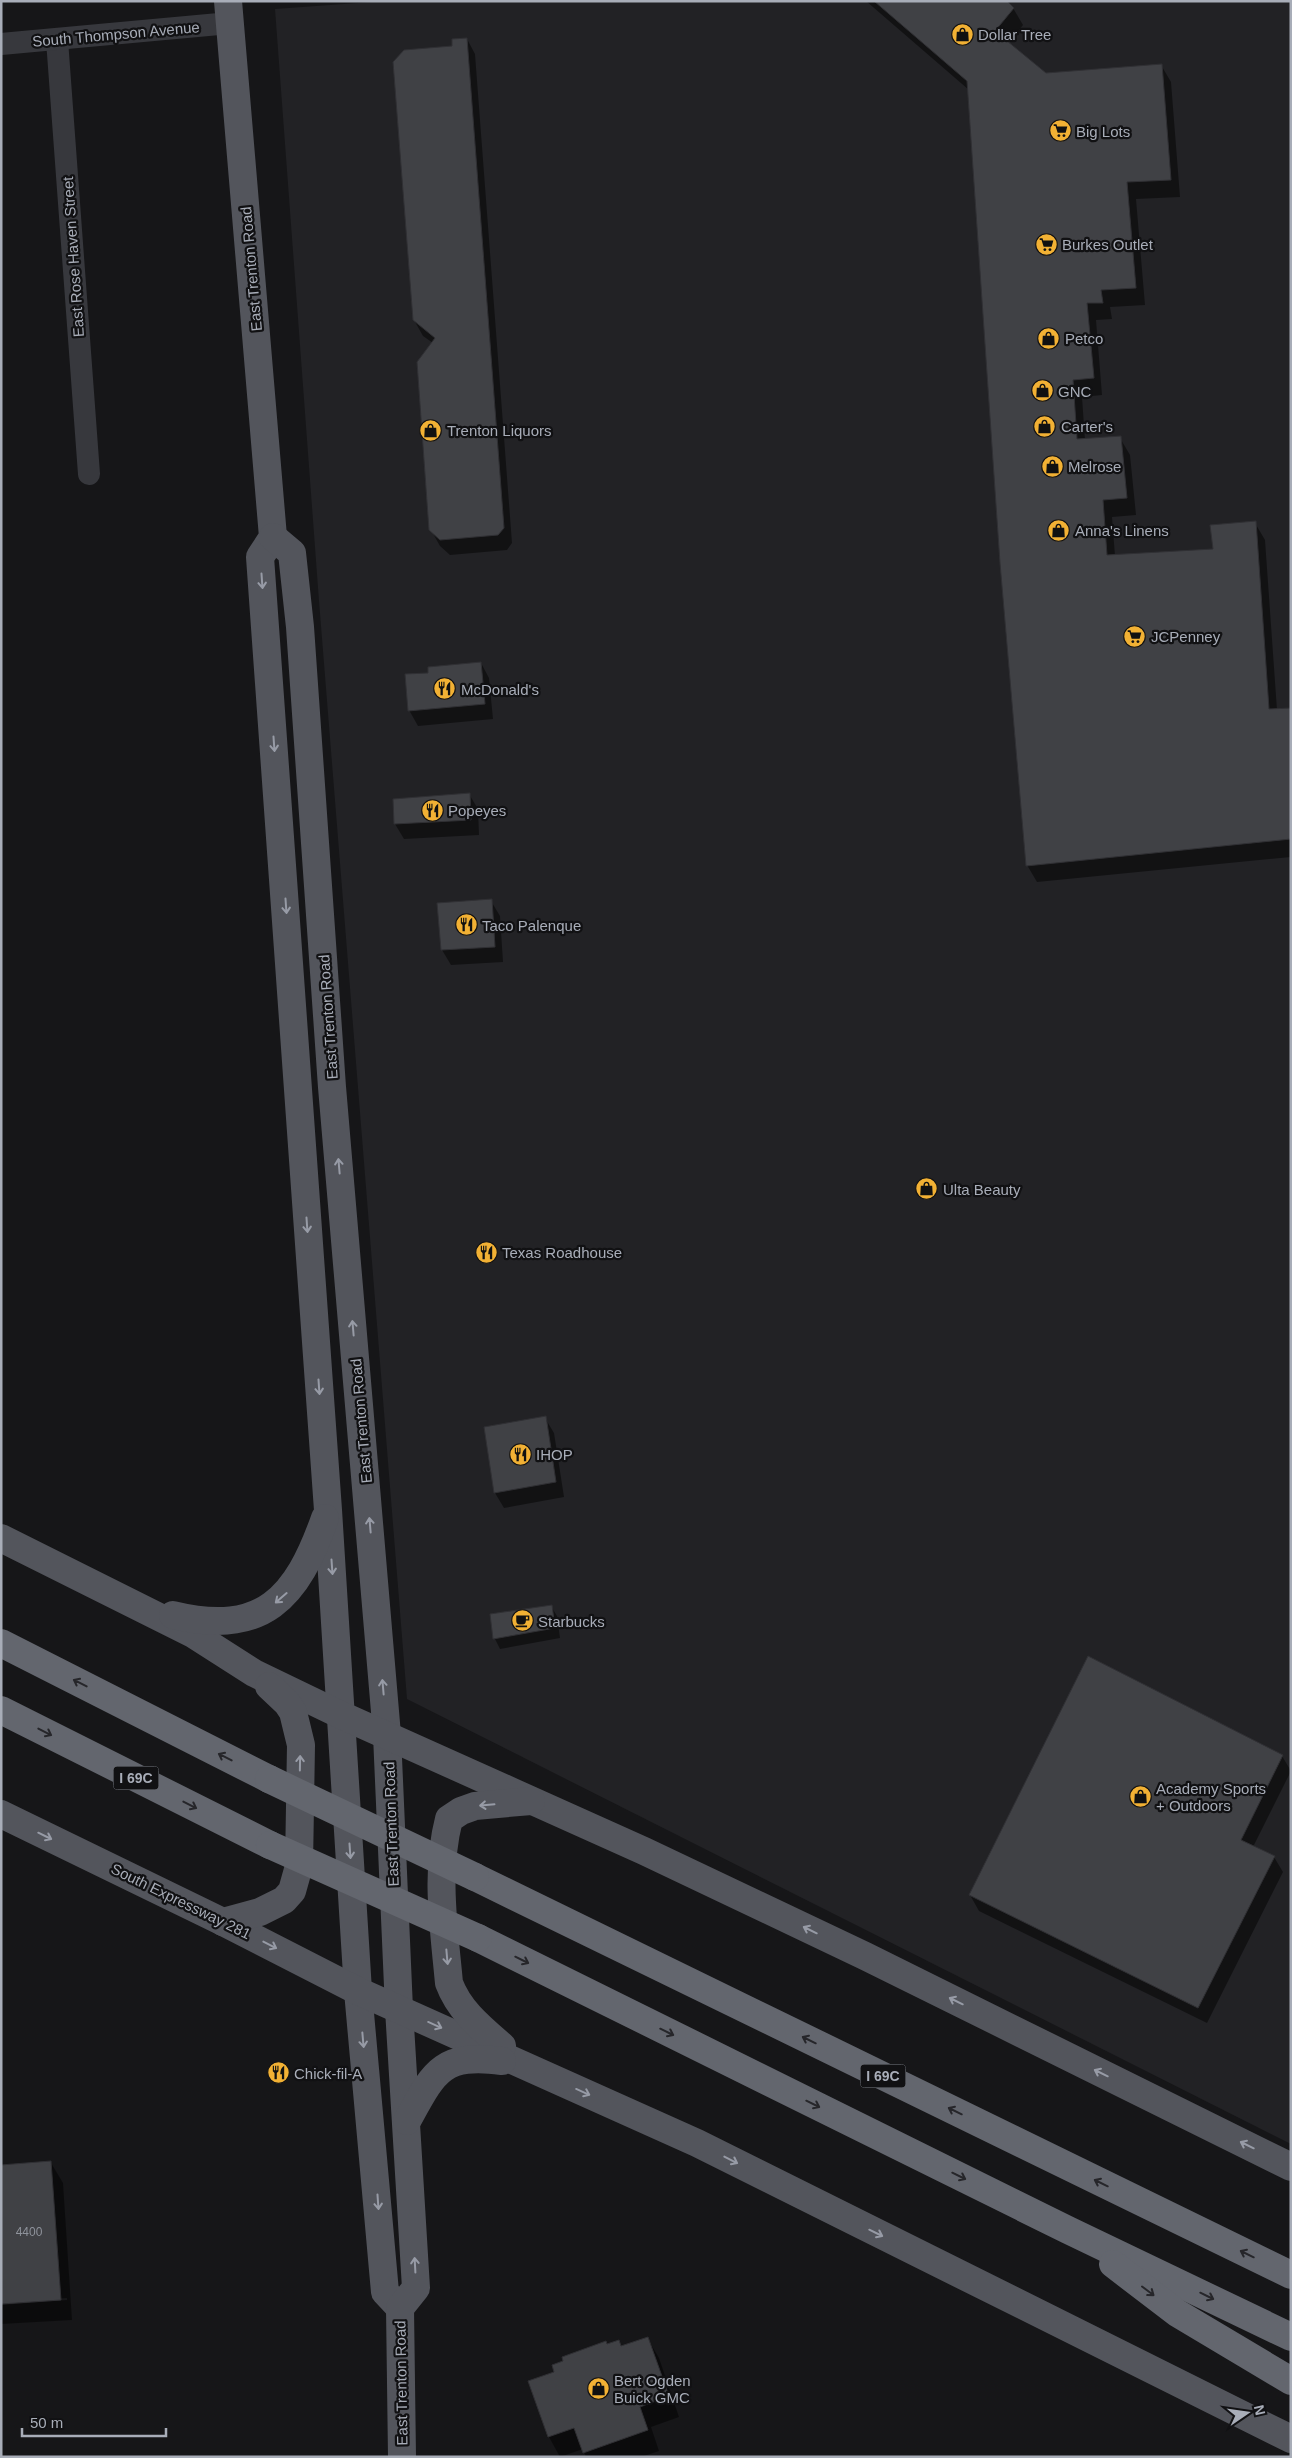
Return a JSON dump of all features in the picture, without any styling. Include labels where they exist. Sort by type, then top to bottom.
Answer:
[{"type":"highway","name":"I 69C","points":[[1,1643],[269,1779],[474,1877],[1291,2276]]},
{"type":"highway","name":"I 69C","points":[[1,1710],[270,1845],[478,1938],[1068,2230],[1291,2337]]},
{"type":"highway","points":[[1068,2230],[1177,2313],[1291,2381]]},
{"type":"main road","name":"East Trenton Road","points":[[229,12],[273,537],[260,557],[328,1510],[358,1991],[385,2292],[400,2308]]},
{"type":"main road","name":"East Trenton Road","points":[[273,537],[292,553],[300,627],[332,1087],[387,1735],[399,2009],[416,2288],[400,2308],[402,2457]]},
{"type":"main road","points":[[142,1608],[202,1622],[240,1619],[266,1609],[291,1590],[302,1573],[314,1551],[328,1510]]},
{"type":"main road","points":[[1,1538],[193,1634],[254,1673],[342,1715],[535,1801],[865,1956],[1291,2167]]},
{"type":"main road","points":[[223,1922],[260,1912],[284,1900],[292,1891],[300,1866],[301,1745],[297,1726],[287,1703],[254,1673]]},
{"type":"main road","points":[[522,2064],[472,2020],[455,1998],[449,1982],[440,1885],[444,1838],[449,1819],[461,1810],[475,1806],[535,1801]]},
{"type":"main road","name":"South Expressway 281","points":[[1,1814],[223,1922],[358,1991],[697,2143],[1291,2439]]},
{"type":"main road","points":[[407,2121],[432,2078],[453,2062],[476,2058],[522,2064]]},
{"type":"street","name":"South Thompson Avenue","points":[[1,44],[57,40],[229,12]]},
{"type":"street","name":"East Rose Haven Street","points":[[57,40],[89,474]]},
{"type":"shaded area","points":[[385,1],[1291,1],[1291,2144],[407,1699],[319,601],[275,9]]},
{"type":"building","points":[[874,1],[1007,1],[1014,8],[995,31],[1046,73],[1162,64],[1171,180],[1127,182],[1136,288],[1101,290],[1103,303],[1087,303],[1094,378],[1073,380],[1077,439],[1121,436],[1127,498],[1103,500],[1107,555],[1213,549],[1210,525],[1256,521],[1269,709],[1291,708],[1291,839],[1026,866],[1000,563],[967,81]]},
{"type":"building","points":[[467,38],[504,528],[498,535],[440,540],[429,530],[417,362],[435,338],[413,320],[393,62],[404,50],[452,46],[452,39]]},
{"type":"building","name":"McDonald's","points":[[481,662],[485,704],[408,711],[405,674],[428,673],[428,667]]},
{"type":"building","name":"Popeyes","points":[[470,793],[471,820],[394,824],[393,799]]},
{"type":"building","name":"Taco Palenque","points":[[492,899],[495,947],[441,950],[437,903]]},
{"type":"building","name":"IHOP","points":[[546,1416],[556,1482],[494,1493],[484,1427]]},
{"type":"building","name":"Starbucks","points":[[552,1605],[555,1628],[493,1639],[490,1614]]},
{"type":"building","name":"Academy Sports + Outdoors","points":[[1088,1656],[1283,1755],[1241,1840],[1275,1856],[1198,2008],[969,1895]]},
{"type":"building","points":[[51,2161],[61,2300],[1,2304],[1,2165]]},
{"type":"building","name":"Bert Ogden Buick GMC","points":[[648,2337],[669,2396],[640,2407],[648,2430],[583,2453],[574,2428],[548,2437],[528,2381],[554,2372],[552,2365],[563,2361],[562,2357],[606,2341],[607,2344],[619,2340],[621,2346]]},
{"type":"place","name":"Dollar Tree","points":[[962,34]]},
{"type":"place","name":"Big Lots","points":[[1060,131]]},
{"type":"place","name":"Burkes Outlet","points":[[1046,244]]},
{"type":"place","name":"Petco","points":[[1049,338]]},
{"type":"place","name":"GNC","points":[[1042,391]]},
{"type":"place","name":"Carter's","points":[[1045,426]]},
{"type":"place","name":"Trenton Liquors","points":[[431,430]]},
{"type":"place","name":"Melrose","points":[[1052,466]]},
{"type":"place","name":"Anna's Linens","points":[[1059,530]]},
{"type":"place","name":"JCPenney","points":[[1135,636]]},
{"type":"place","name":"McDonald's","points":[[445,689]]},
{"type":"place","name":"Popeyes","points":[[432,810]]},
{"type":"place","name":"Taco Palenque","points":[[466,925]]},
{"type":"place","name":"Ulta Beauty","points":[[927,1189]]},
{"type":"place","name":"Texas Roadhouse","points":[[486,1252]]},
{"type":"place","name":"IHOP","points":[[520,1454]]},
{"type":"place","name":"Starbucks","points":[[522,1621]]},
{"type":"place","name":"Academy Sports + Outdoors","points":[[1140,1797]]},
{"type":"place","name":"Chick-fil-A","points":[[278,2073]]},
{"type":"place","name":"Bert Ogden Buick GMC","points":[[598,2389]]}]
